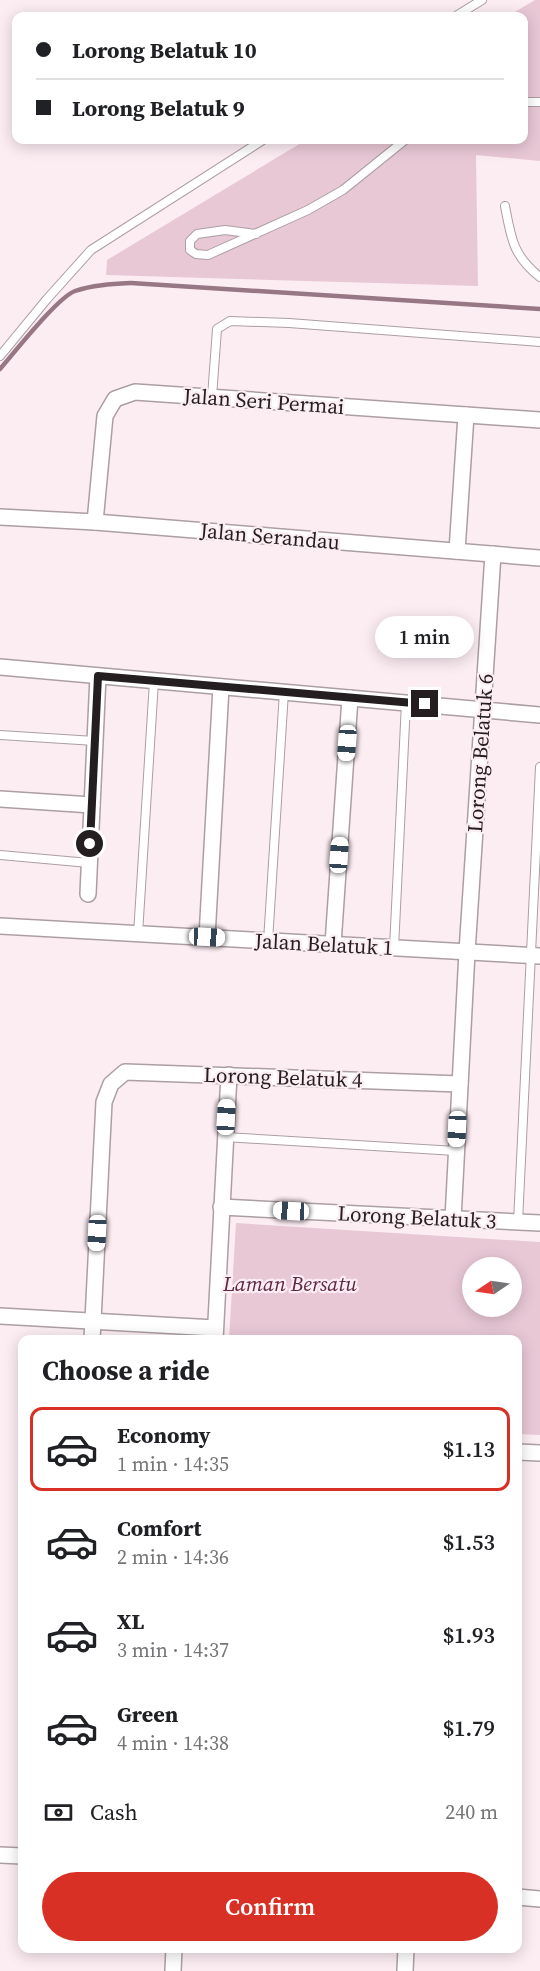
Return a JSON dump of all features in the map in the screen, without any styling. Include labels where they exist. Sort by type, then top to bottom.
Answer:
[{"type":"street","name":"Jalan Seri Permai","points":[[95,522],[105,416],[115,399],[135,392],[540,420]]},
{"type":"street","points":[[458,551],[466,415]]},
{"type":"street","name":"Jalan Serandau","points":[[0,518],[95,522],[540,558]]},
{"type":"street","name":"Lorong Belatuk 6","points":[[453,1219],[467,952],[493,554]]},
{"type":"street","points":[[0,667],[540,715]]},
{"type":"street","points":[[88,894],[98,676]]},
{"type":"street","points":[[207,937],[221,687]]},
{"type":"street","points":[[333,944],[350,698]]},
{"type":"street","points":[[0,798],[92,805]]},
{"type":"street","name":"Jalan Belatuk 1","points":[[0,926],[535,956]]},
{"type":"street","name":"Lorong Belatuk 4","points":[[93,1321],[104,1102],[111,1084],[125,1072],[460,1084]]},
{"type":"street","points":[[0,1316],[93,1321],[215,1334],[229,1075]]},
{"type":"street","name":"Lorong Belatuk 3","points":[[221,1207],[540,1223]]},
{"type":"street","points":[[92,1335],[93,1321]]},
{"type":"street","points":[[522,1452],[540,1453]]},
{"type":"street","points":[[0,1855],[18,1856]]},
{"type":"street","points":[[522,1897],[540,1899]]},
{"type":"street","points":[[173,1971],[174,1953]]},
{"type":"street","points":[[405,1971],[406,1953]]},
{"type":"lane","points":[[462,12],[482,0]]},
{"type":"lane","points":[[0,356],[91,250],[257,144]]},
{"type":"lane","points":[[256,234],[225,230],[197,234],[190,241],[190,250],[196,254],[208,255],[256,234],[308,210],[343,190],[400,144]]},
{"type":"lane","points":[[505,206],[512,243],[521,258],[540,277]]},
{"type":"lane","points":[[212,398],[217,329],[230,321],[289,323],[540,342]]},
{"type":"lane","points":[[138,934],[154,681]]},
{"type":"lane","points":[[268,941],[284,692]]},
{"type":"lane","points":[[394,948],[406,703]]},
{"type":"lane","points":[[0,735],[95,741]]},
{"type":"lane","points":[[518,1222],[535,956],[540,767]]},
{"type":"lane","points":[[0,855],[89,863]]},
{"type":"lane","points":[[225,1137],[456,1151]]},
{"type":"green space","points":[[535,0],[540,0],[540,161],[476,155],[478,286],[106,275],[107,260],[299,144],[528,144],[528,12],[515,12]]},
{"type":"green space","name":"Laman Bersatu","points":[[236,1223],[540,1242],[540,1435],[522,1434],[522,1335],[229,1335]]},
{"type":"waterway","points":[[0,369],[47,314],[67,295],[102,285],[131,283],[540,309]]},
{"type":"route","points":[[90,844],[98,676],[425,704]]}]
